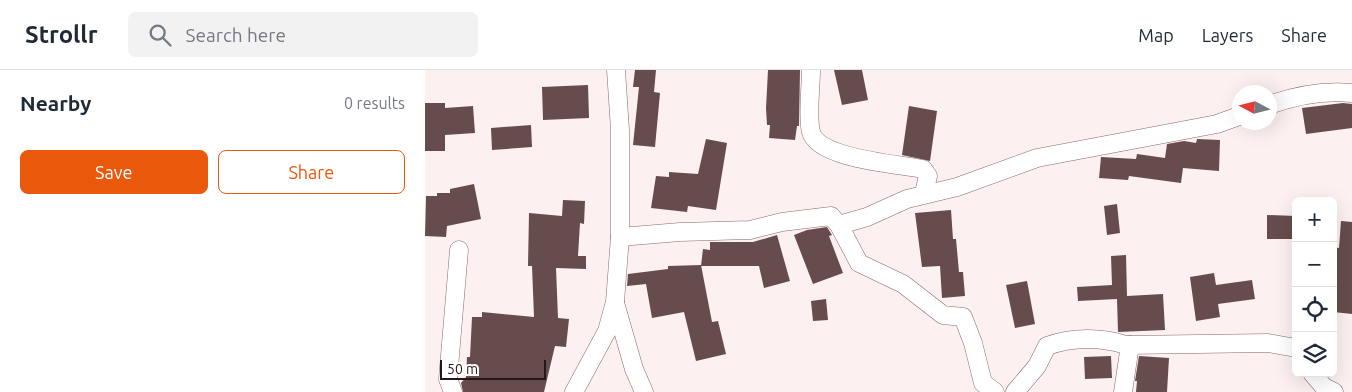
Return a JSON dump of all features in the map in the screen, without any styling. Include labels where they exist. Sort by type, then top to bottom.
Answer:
[{"type":"street","points":[[574,392],[607,331],[615,302],[620,237],[617,70]]},
{"type":"street","points":[[811,70],[811,130],[815,140],[828,149],[865,159],[923,169],[928,176],[924,193]]},
{"type":"street","points":[[1277,102],[1288,98],[1331,91],[1352,93]]},
{"type":"street","points":[[839,225],[867,218],[888,206],[924,193],[957,187],[1037,158],[1217,124],[1232,119]]},
{"type":"street","points":[[620,237],[680,232],[750,230],[782,222],[831,216],[839,225],[859,263],[903,284],[943,315],[963,317],[973,343],[983,383],[995,392]]},
{"type":"street","points":[[453,392],[449,379],[459,250]]},
{"type":"street","points":[[615,302],[634,369],[644,392]]},
{"type":"street","points":[[1015,392],[1037,366],[1047,346],[1067,340],[1111,340],[1130,345],[1268,343],[1292,347]]},
{"type":"street","points":[[1123,392],[1130,345]]},
{"type":"street","points":[[1316,377],[1324,386],[1334,392]]},
{"type":"building","points":[[635,70],[656,70],[654,92],[660,93],[655,147],[633,145],[639,87],[633,87]]},
{"type":"building","points":[[768,70],[800,70],[799,126],[797,126],[795,140],[769,138],[770,125],[767,125],[766,108]]},
{"type":"building","points":[[834,70],[862,70],[868,100],[842,105]]},
{"type":"building","points":[[588,85],[589,118],[543,120],[542,87]]},
{"type":"building","points":[[425,103],[445,103],[445,108],[473,106],[475,133],[445,135],[445,151],[425,151]]},
{"type":"building","points":[[1343,103],[1352,104],[1352,128],[1306,134],[1302,108]]},
{"type":"building","points":[[909,106],[937,111],[930,161],[902,155]]},
{"type":"building","points":[[531,125],[532,147],[492,150],[491,128]]},
{"type":"building","points":[[706,139],[727,143],[716,210],[688,206],[687,212],[651,208],[656,176],[669,177],[669,172],[698,174]]},
{"type":"building","points":[[1197,139],[1220,140],[1219,171],[1183,168],[1181,183],[1129,176],[1128,180],[1099,178],[1101,157],[1136,159],[1137,154],[1165,158],[1167,144],[1184,141],[1196,143]]},
{"type":"building","points":[[474,184],[481,219],[447,226],[446,237],[425,236],[426,196],[437,196],[437,193],[450,193],[450,189]]},
{"type":"building","points":[[563,200],[585,201],[584,224],[580,223],[578,256],[586,256],[586,269],[556,268],[558,318],[569,319],[566,347],[555,346],[544,392],[463,392],[461,383],[466,377],[467,357],[470,357],[472,317],[482,317],[482,312],[534,317],[532,266],[528,266],[529,213],[562,216]]},
{"type":"building","points":[[1117,204],[1120,233],[1107,235],[1104,206]]},
{"type":"building","points":[[951,210],[953,239],[956,239],[959,272],[963,272],[965,296],[942,298],[940,266],[922,267],[915,213]]},
{"type":"building","points":[[1267,215],[1292,216],[1292,239],[1267,239]]},
{"type":"building","points":[[1341,221],[1352,222],[1352,314],[1337,312],[1337,248],[1339,248]]},
{"type":"building","points":[[827,227],[832,235],[829,236],[843,273],[813,284],[794,235],[807,230]]},
{"type":"building","points":[[777,235],[790,281],[764,288],[759,266],[701,266],[703,249],[710,250],[710,242],[753,242]]},
{"type":"building","points":[[1126,255],[1127,296],[1163,294],[1165,330],[1118,332],[1117,299],[1078,301],[1077,287],[1112,285],[1111,256]]},
{"type":"building","points":[[701,265],[712,322],[718,321],[726,354],[696,361],[684,312],[652,318],[646,284],[627,286],[628,274],[668,269],[668,266]]},
{"type":"building","points":[[1214,273],[1216,285],[1252,280],[1255,299],[1218,304],[1220,317],[1196,321],[1190,277]]},
{"type":"building","points":[[1027,281],[1035,324],[1015,328],[1006,285]]},
{"type":"building","points":[[826,299],[828,320],[813,321],[811,301]]},
{"type":"building","points":[[1111,356],[1112,378],[1085,379],[1084,357]]},
{"type":"building","points":[[1139,356],[1169,358],[1167,392],[1136,392],[1137,381],[1135,381]]}]
